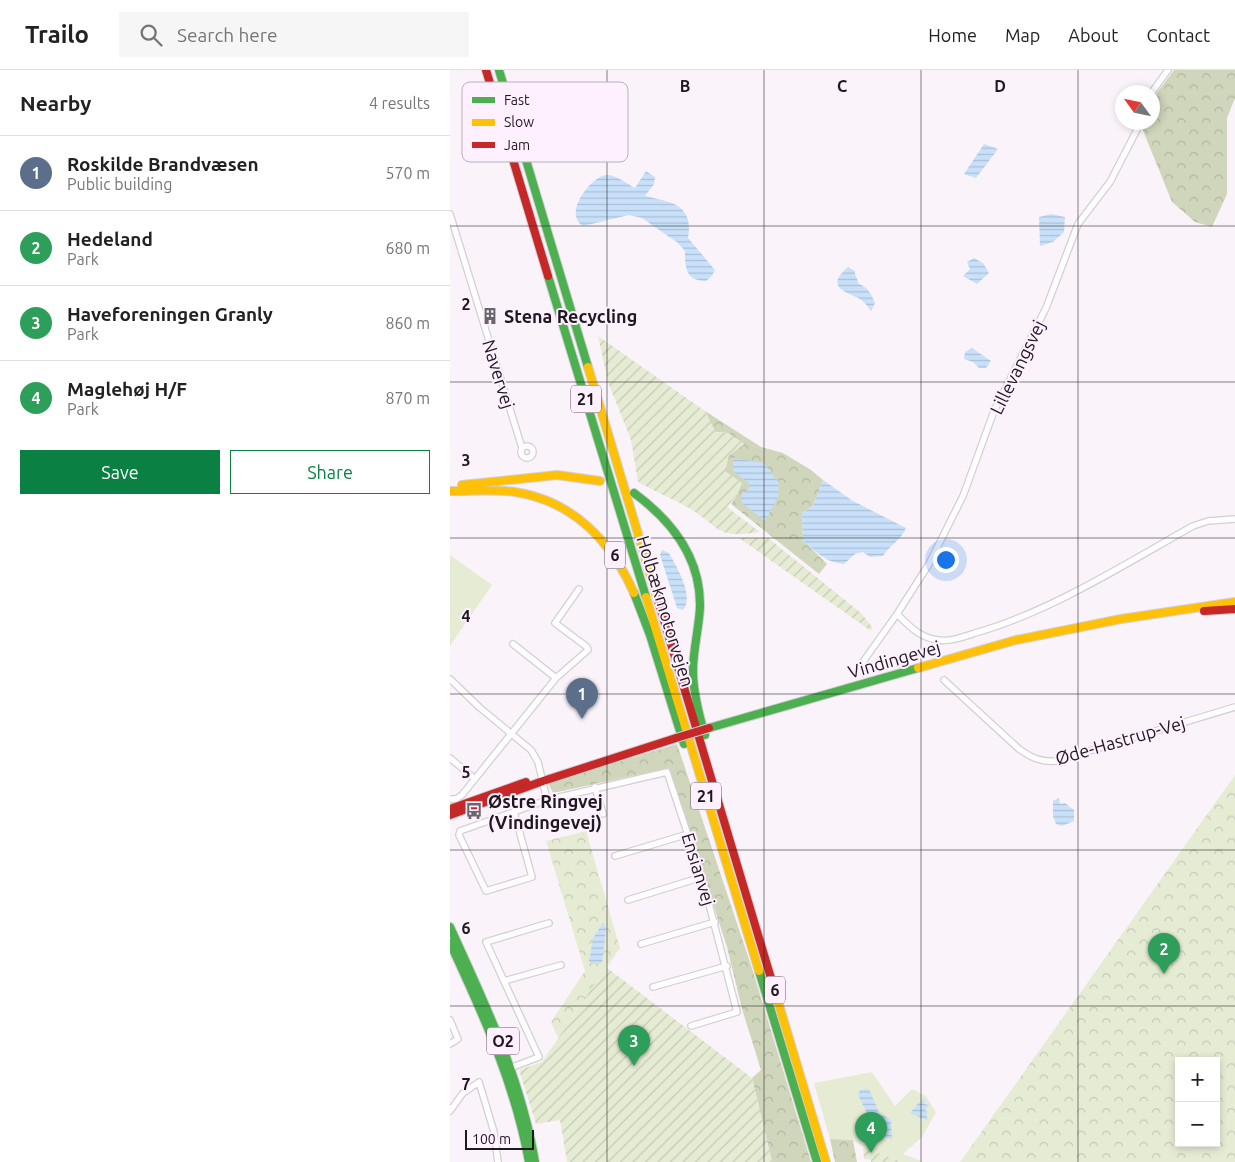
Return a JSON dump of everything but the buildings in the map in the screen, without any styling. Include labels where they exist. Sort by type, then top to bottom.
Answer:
[{"type":"main road","name":"Holbækmotorvejen","points":[[486,70],[490,82]]},
{"type":"main road","name":"Holbækmotorvejen","points":[[499,70],[503,82]]},
{"type":"main road","name":"Holbækmotorvejen","points":[[514,162],[816,1162]]},
{"type":"main road","name":"Holbækmotorvejen","points":[[527,162],[826,1162]]},
{"type":"main road","points":[[450,485],[550,476],[600,482]]},
{"type":"main road","name":"6","points":[[450,490],[514,492],[550,502],[570,511],[601,536],[613,552],[637,600],[706,811],[723,850]]},
{"type":"main road","name":"6","points":[[634,493],[663,514],[677,531],[688,548],[696,569],[700,607],[693,670],[695,693],[723,819]]},
{"type":"main road","name":"Vindingevej","points":[[450,809],[708,728],[1016,640],[1074,627],[1235,602]]},
{"type":"main road","name":"Vindingevej","points":[[1167,612],[1235,609]]},
{"type":"main road","name":"Vindingevej","points":[[450,815],[543,779]]},
{"type":"main road","name":"O2","points":[[450,928],[510,1068],[529,1123],[535,1162]]},
{"type":"main road","name":"O2","points":[[450,943],[510,1068],[529,1162]]},
{"type":"street","points":[[1157,85],[1168,70]]},
{"type":"street","name":"Lillevangsvej","points":[[860,666],[897,614],[929,564],[963,496],[994,411],[1046,308],[1078,224],[1110,182],[1137,130]]},
{"type":"street","name":"Navervej","points":[[450,214],[453,235],[522,448]]},
{"type":"street","points":[[897,614],[914,630],[929,639],[948,640],[982,631],[1017,620],[1090,583],[1193,526],[1208,521],[1235,519]]},
{"type":"street","points":[[450,798],[456,799],[462,795],[556,678],[588,649],[555,623],[579,589]]},
{"type":"street","points":[[513,644],[556,678]]},
{"type":"street","points":[[450,679],[482,710],[532,750],[543,779],[547,800]]},
{"type":"street","name":"Øde-Hastrup-Vej","points":[[944,680],[1019,749],[1032,758],[1044,762],[1056,761],[1235,707]]},
{"type":"street","points":[[450,758],[475,779]]},
{"type":"street","name":"Ensianvej","points":[[514,812],[532,877],[486,891],[459,835],[460,831],[547,800],[595,787],[666,772],[702,877],[727,966],[737,1012],[692,1026]]},
{"type":"street","points":[[595,787],[603,814]]},
{"type":"street","points":[[614,856],[688,834]]},
{"type":"street","points":[[628,900],[702,877]]},
{"type":"street","points":[[510,1068],[539,1058],[486,942],[549,922]]},
{"type":"street","points":[[641,944],[715,922]]},
{"type":"street","points":[[504,981],[561,965]]},
{"type":"street","points":[[654,987],[727,966]]},
{"type":"street","points":[[450,1020],[458,1039],[450,1044]]},
{"type":"street","points":[[450,1111],[463,1093],[479,1082],[494,1132],[498,1162]]},
{"type":"green space","points":[[1174,70],[1235,70],[1235,98],[1227,118],[1227,194],[1212,227],[1195,222],[1172,202],[1143,130],[1160,130],[1160,89]]},
{"type":"green space","points":[[598,336],[705,411],[715,432],[728,433],[744,444],[729,455],[725,471],[742,483],[737,495],[727,507],[760,532],[733,534],[719,530],[687,507],[638,482],[631,440],[608,382]]},
{"type":"green space","points":[[705,411],[761,447],[783,453],[811,470],[823,480],[813,506],[802,513],[803,540],[827,564],[819,574],[731,504],[737,495],[724,471],[729,455],[744,444],[728,433],[715,432]]},
{"type":"green space","points":[[739,538],[768,538],[861,613],[872,627],[871,631]]},
{"type":"green space","points":[[450,555],[492,585],[450,646]]},
{"type":"green space","points":[[677,744],[751,965],[811,1162],[772,1162],[752,1078],[761,1070],[742,1009],[727,947],[669,768],[553,793],[548,783]]},
{"type":"green space","points":[[1235,775],[1235,1162],[960,1162]]},
{"type":"green space","points":[[586,831],[620,948],[558,1038],[551,1022],[585,971],[546,841]]},
{"type":"green space","points":[[606,967],[752,1078],[772,1162],[567,1162],[560,1120],[536,1124],[519,1070],[542,1062]]},
{"type":"green space","points":[[872,1072],[895,1106],[912,1089],[926,1096],[936,1112],[922,1137],[903,1154],[924,1162],[902,1162],[863,1147],[853,1140],[830,1139],[814,1083]]},
{"type":"green space","points":[[830,1139],[853,1140],[857,1162],[835,1162]]},
{"type":"green space","points":[[863,1147],[902,1162],[871,1162],[871,1160],[864,1159]]},
{"type":"water","points":[[984,144],[998,149],[976,178],[964,174]]},
{"type":"water","points":[[646,171],[655,177],[654,184],[645,196],[672,203],[679,207],[688,218],[688,238],[715,270],[706,281],[694,279],[688,272],[685,263],[685,251],[678,243],[642,218],[629,215],[583,226],[577,220],[577,204],[581,196],[600,177],[606,175],[613,176],[635,188]]},
{"type":"water","points":[[1051,214],[1065,217],[1064,232],[1053,242],[1040,246],[1039,217]]},
{"type":"water","points":[[974,258],[983,263],[989,273],[977,284],[963,276],[970,269],[967,262]]},
{"type":"water","points":[[848,267],[855,271],[859,284],[865,287],[871,294],[875,303],[871,311],[861,300],[840,288],[838,280]]},
{"type":"water","points":[[972,348],[991,361],[986,368],[979,368],[973,362],[964,359],[965,352]]},
{"type":"water","points":[[733,458],[764,463],[779,483],[778,497],[765,521],[742,503],[742,494],[748,490],[750,484],[733,471]]},
{"type":"water","points":[[823,480],[853,501],[906,528],[883,556],[870,557],[863,552],[855,554],[844,564],[837,563],[822,556],[803,540],[802,513],[813,506]]},
{"type":"water","points":[[662,550],[669,553],[686,589],[686,604],[683,610],[677,608],[660,555]]},
{"type":"water","points":[[1059,798],[1060,804],[1065,803],[1074,810],[1074,821],[1062,826],[1056,824],[1053,816],[1053,801]]},
{"type":"water","points":[[603,923],[606,928],[602,964],[589,962],[593,938]]},
{"type":"water","points":[[869,1089],[879,1112],[891,1120],[892,1140],[877,1134],[858,1095],[860,1090]]},
{"type":"water","points":[[922,1099],[925,1100],[924,1104],[929,1105],[925,1110],[928,1112],[926,1115],[928,1119],[926,1120],[910,1113]]},
{"type":"traffic: fast","points":[[499,70],[503,82]]},
{"type":"traffic: fast","points":[[527,162],[588,367]]},
{"type":"traffic: fast","points":[[548,276],[646,597]]},
{"type":"traffic: fast","points":[[634,493],[672,528],[690,556],[695,572],[699,589],[700,607],[693,679],[705,735]]},
{"type":"traffic: fast","points":[[634,593],[650,635],[684,744]]},
{"type":"traffic: fast","points":[[709,728],[918,668]]},
{"type":"traffic: fast","points":[[450,927],[489,1013],[511,1071],[529,1131],[535,1162]]},
{"type":"traffic: fast","points":[[450,943],[486,1023],[507,1077],[529,1162]]},
{"type":"traffic: fast","points":[[759,971],[817,1162]]},
{"type":"traffic: slow","points":[[588,367],[657,597]]},
{"type":"traffic: slow","points":[[462,485],[557,475],[600,481]]},
{"type":"traffic: slow","points":[[450,491],[491,490],[515,492],[555,504],[588,526],[602,541],[625,574],[634,593]]},
{"type":"traffic: slow","points":[[646,597],[759,971]]},
{"type":"traffic: slow","points":[[918,668],[1016,640],[1121,619],[1235,602]]},
{"type":"traffic: slow","points":[[773,985],[826,1162]]},
{"type":"traffic: jam","points":[[486,70],[490,82]]},
{"type":"traffic: jam","points":[[514,162],[548,276]]},
{"type":"traffic: jam","points":[[657,597],[773,985]]},
{"type":"traffic: jam","points":[[1204,611],[1235,609]]},
{"type":"traffic: jam","points":[[676,738],[709,728]]},
{"type":"traffic: jam","points":[[450,815],[543,781],[676,738]]},
{"type":"traffic: jam","points":[[450,809],[526,782]]},
{"type":"place","name":"Stena Recycling","points":[[490,316]]},
{"type":"place","name":"Roskilde Brandvæsen","points":[[582,719]]},
{"type":"place","name":"Østre Ringvej (Vindingevej)","points":[[474,811]]},
{"type":"place","name":"Hedeland","points":[[1164,974]]},
{"type":"place","name":"Haveforeningen Granly","points":[[634,1066]]},
{"type":"place","name":"Maglehøj H/F","points":[[871,1153]]}]
